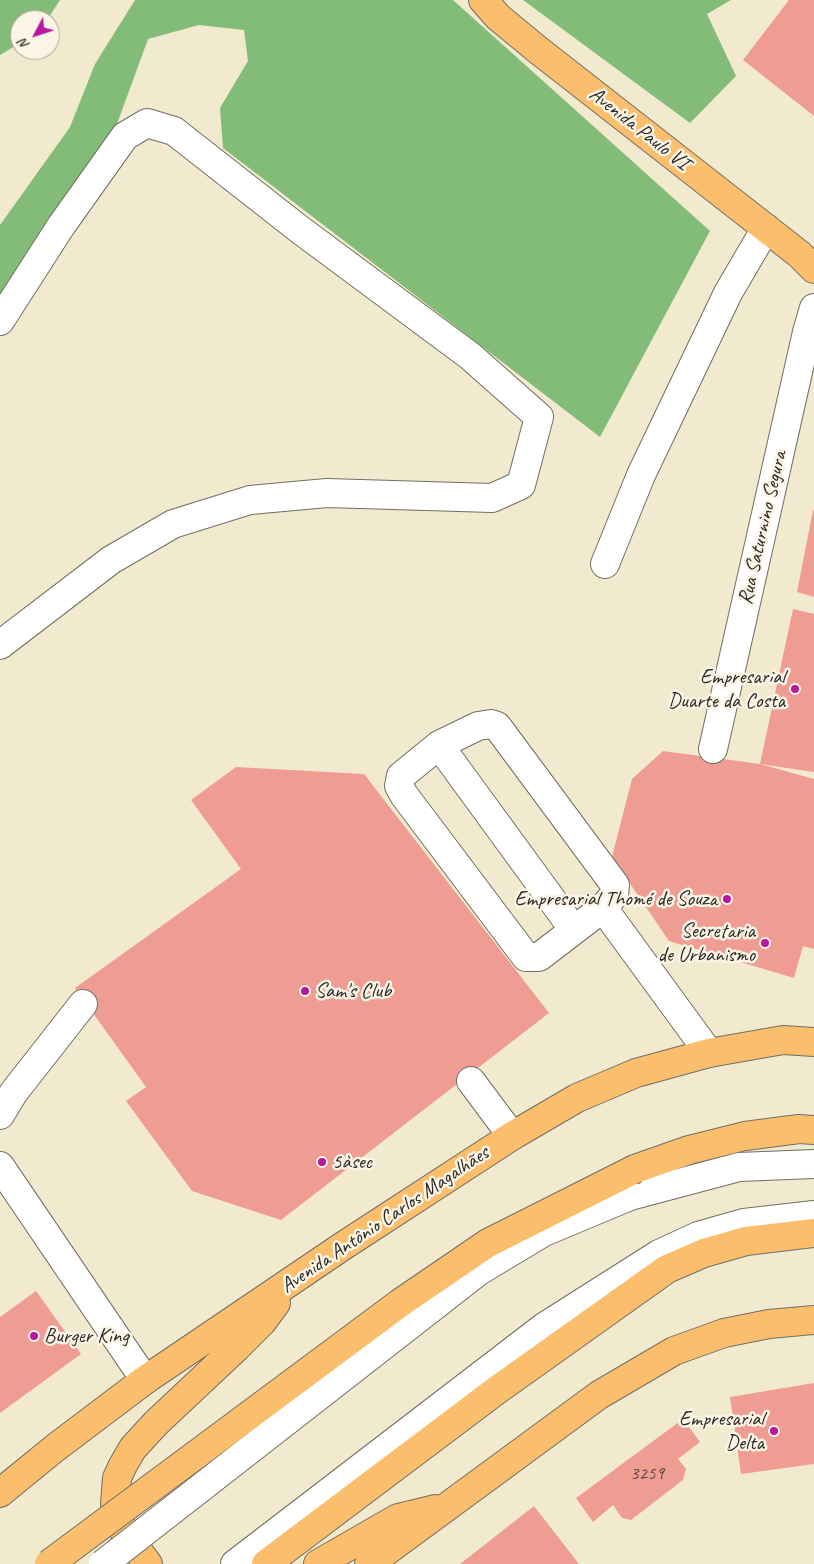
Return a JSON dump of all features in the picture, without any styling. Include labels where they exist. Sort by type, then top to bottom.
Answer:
[{"type":"main road","name":"Avenida Paulo VI","points":[[483,0],[498,17],[538,50],[809,261]]},
{"type":"main road","points":[[783,1040],[814,1031]]},
{"type":"main road","name":"Avenida Antônio Carlos Magalhães","points":[[0,1493],[55,1448],[145,1380],[343,1246],[512,1136],[577,1098],[636,1073],[709,1053],[783,1040],[814,1042]]},
{"type":"main road","points":[[49,1564],[400,1303],[488,1243],[635,1169],[688,1150],[745,1136],[799,1129],[814,1130]]},
{"type":"main road","points":[[266,1564],[496,1390],[667,1269],[745,1232],[814,1233]]},
{"type":"main road","points":[[148,1564],[120,1524],[115,1504],[117,1478],[123,1465],[133,1448],[156,1424],[262,1322],[292,1282]]},
{"type":"main road","points":[[369,1564],[599,1395],[674,1351],[724,1333],[769,1324],[814,1320]]},
{"type":"main road","points":[[318,1564],[398,1518],[446,1506]]},
{"type":"street","points":[[0,321],[61,226],[126,136],[147,123],[174,131],[299,229],[470,356],[540,417],[520,485],[492,498],[327,493],[250,500],[173,524],[111,560],[0,645]]},
{"type":"street","points":[[605,564],[658,441],[728,293],[766,228]]},
{"type":"street","name":"Rua Saturnino Segura","points":[[713,749],[814,308]]},
{"type":"street","points":[[491,724],[502,731],[615,885],[614,894],[603,908],[539,957],[526,957],[399,786],[401,776],[440,745],[478,726],[491,724]]},
{"type":"street","points":[[440,745],[574,930]]},
{"type":"street","points":[[603,908],[709,1053]]},
{"type":"street","points":[[0,1115],[14,1092],[83,1004]]},
{"type":"street","points":[[471,1081],[512,1136]]},
{"type":"street","points":[[103,1564],[479,1271],[544,1232],[630,1196],[739,1167],[814,1164]]},
{"type":"street","points":[[0,1166],[145,1380]]},
{"type":"street","points":[[235,1564],[544,1327],[659,1254],[698,1236],[745,1232],[814,1215]]},
{"type":"green space","points":[[0,0],[60,0],[54,10],[10,10],[10,49],[0,55]]},
{"type":"green space","points":[[135,0],[453,0],[710,231],[600,437],[223,148],[220,108],[248,61],[244,30],[199,25],[148,39],[117,124],[0,296],[0,225],[70,127],[95,64]]},
{"type":"green space","points":[[523,0],[731,0],[707,14],[736,76],[690,123]]},
{"type":"building","points":[[789,0],[814,0],[814,116],[743,60]]},
{"type":"building","points":[[814,510],[814,597],[797,592]]},
{"type":"building","name":"Empresarial Duarte da Costa","points":[[793,609],[814,614],[814,772],[760,764]]},
{"type":"building","name":"Empresarial Thomé de Souza","points":[[663,751],[760,764],[814,779],[814,949],[803,946],[794,978],[669,941],[612,857],[632,779]]},
{"type":"building","name":"Sam's Club","points":[[236,767],[364,774],[549,1013],[281,1220],[192,1191],[126,1101],[146,1087],[75,988],[241,869],[191,800]]},
{"type":"building","name":"Burger King","points":[[36,1291],[81,1354],[0,1413],[0,1317]]},
{"type":"building","name":"Empresarial Delta","points":[[814,1383],[814,1464],[741,1474],[730,1397]]},
{"type":"building","points":[[683,1419],[700,1442],[678,1459],[686,1469],[683,1480],[631,1520],[622,1518],[613,1505],[593,1522],[576,1498]]},
{"type":"building","points":[[534,1506],[579,1564],[460,1564]]},
{"type":"place","name":"Empresarial Duarte da Costa","points":[[795,689]]},
{"type":"place","name":"Empresarial Thomé de Souza","points":[[727,899]]},
{"type":"place","name":"Secretaria de Urbanismo","points":[[765,943]]},
{"type":"place","name":"Sam's Club","points":[[305,991]]},
{"type":"place","name":"5àsec","points":[[322,1162]]},
{"type":"place","name":"Burger King","points":[[34,1336]]},
{"type":"place","name":"Empresarial Delta","points":[[774,1431]]}]
